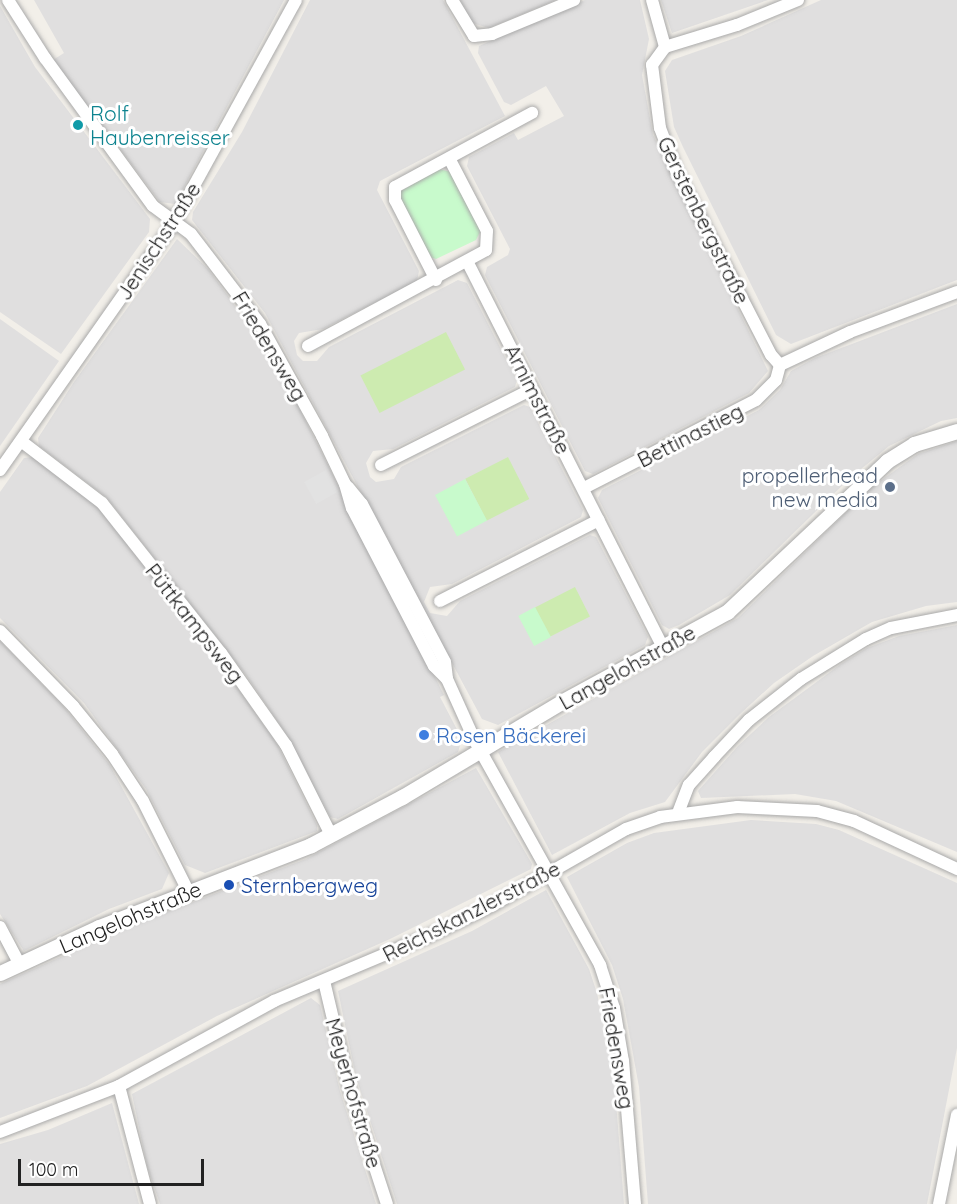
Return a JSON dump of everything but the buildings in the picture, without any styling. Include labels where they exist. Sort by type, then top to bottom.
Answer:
[{"type":"street","name":"Friedensweg","points":[[8,0],[45,58],[153,206],[174,222],[211,257],[260,324],[345,484],[362,504],[445,662],[447,679],[481,750],[600,964],[614,1008],[627,1088],[635,1204]]},
{"type":"street","name":"Jenischstraße","points":[[0,470],[174,222],[296,0]]},
{"type":"street","points":[[452,0],[474,36],[492,34],[574,0]]},
{"type":"street","points":[[652,0],[665,47],[737,25],[798,0]]},
{"type":"street","name":"Gerstenbergstraße","points":[[665,47],[652,65],[662,134],[750,317],[771,356],[780,365]]},
{"type":"street","points":[[436,280],[393,194],[400,183],[532,113]]},
{"type":"street","points":[[308,346],[468,263],[486,250],[487,231],[449,158]]},
{"type":"street","name":"Arnimstraße","points":[[468,263],[663,647]]},
{"type":"street","points":[[780,365],[850,332],[957,292]]},
{"type":"street","name":"Bettinastieg","points":[[584,488],[743,408],[767,391],[780,365]]},
{"type":"street","points":[[381,465],[532,389]]},
{"type":"street","name":"Langelohstraße","points":[[0,973],[188,891],[331,835],[663,647],[742,601],[887,461],[914,444],[957,431]]},
{"type":"street","name":"Püttkampsweg","points":[[21,441],[102,503],[220,653],[286,745],[331,835]]},
{"type":"street","points":[[440,601],[599,519]]},
{"type":"street","points":[[678,813],[688,785],[750,720],[801,679],[866,639],[891,628],[957,615]]},
{"type":"street","points":[[0,631],[73,706],[112,754],[143,801],[188,891]]},
{"type":"street","name":"Reichskanzlerstraße","points":[[0,1132],[119,1086],[257,1010],[429,936],[551,873],[626,829],[678,813],[737,807],[817,811],[854,820],[957,869]]},
{"type":"street","points":[[0,927],[20,965]]},
{"type":"street","name":"Meyerhofstraße","points":[[324,981],[350,1091],[387,1204]]},
{"type":"street","points":[[119,1086],[150,1204]]},
{"type":"street","points":[[939,1204],[957,1115]]},
{"type":"shaded area","points":[[34,0],[284,0],[175,204],[160,202],[53,60],[64,53]]},
{"type":"shaded area","points":[[310,0],[443,0],[505,116],[380,181],[377,190],[419,271],[417,281],[323,329],[299,333],[294,341],[297,355],[303,361],[317,361],[329,347],[458,280],[467,283],[517,380],[515,387],[393,449],[373,451],[366,463],[370,477],[376,482],[394,479],[401,467],[524,405],[530,407],[583,510],[581,517],[452,584],[430,587],[424,602],[430,613],[447,616],[460,601],[590,535],[596,537],[648,637],[645,645],[498,725],[482,719],[265,313],[192,220],[193,212],[242,132]]},
{"type":"shaded area","points":[[460,0],[556,0],[489,28],[472,23]]},
{"type":"shaded area","points":[[585,0],[640,0],[649,39],[642,75],[653,135],[768,371],[749,393],[593,474],[585,471],[485,275],[487,267],[508,255],[510,249],[467,166],[469,157],[514,133],[518,140],[564,116],[546,86],[511,105],[504,102],[478,53],[479,46]]},
{"type":"shaded area","points":[[661,0],[768,0],[672,33]]},
{"type":"shaded area","points":[[821,0],[957,0],[957,280],[791,344],[776,335],[683,147],[674,127],[665,71],[672,60],[741,36]]},
{"type":"shaded area","points":[[0,6],[35,67],[150,219],[149,232],[61,354],[0,312]]},
{"type":"shaded area","points":[[177,239],[208,269],[291,392],[444,695],[440,697],[462,739],[458,752],[338,819],[330,817],[288,737],[246,675],[107,498],[39,446],[38,438],[74,382]]},
{"type":"shaded area","points":[[957,304],[957,418],[941,421],[889,446],[849,479],[730,595],[679,625],[669,629],[662,625],[598,498],[602,490],[759,410],[780,390],[791,371],[815,358]]},
{"type":"shaded area","points":[[0,319],[59,361],[0,446]]},
{"type":"shaded area","points":[[957,441],[957,602],[926,606],[872,622],[813,656],[774,683],[740,714],[702,752],[665,802],[630,813],[552,855],[498,752],[738,618],[872,487],[918,454]]},
{"type":"shaded area","points":[[33,457],[98,507],[213,653],[277,744],[317,825],[317,831],[205,873],[185,865],[146,789],[84,703],[0,618],[0,492],[24,458]]},
{"type":"shaded area","points":[[326,470],[338,492],[316,504],[304,482]]},
{"type":"shaded area","points":[[957,625],[957,852],[836,801],[795,794],[701,798],[698,791],[738,746],[769,717],[841,664],[867,648],[899,636]]},
{"type":"shaded area","points":[[0,641],[64,707],[109,764],[169,873],[162,889],[109,909],[24,951],[0,914]]},
{"type":"shaded area","points":[[476,768],[532,864],[531,869],[390,939],[217,1016],[87,1086],[0,1118],[0,984],[128,927],[306,859]]},
{"type":"shaded area","points":[[751,820],[816,824],[839,830],[957,883],[957,1048],[927,1204],[648,1204],[639,1087],[623,999],[612,965],[567,877],[627,843],[654,833]]},
{"type":"shaded area","points":[[546,890],[589,969],[597,993],[614,1077],[624,1204],[397,1204],[356,1077],[338,991],[472,931]]},
{"type":"shaded area","points":[[311,998],[320,1005],[340,1091],[376,1204],[160,1204],[147,1166],[132,1094]]},
{"type":"shaded area","points":[[112,1103],[139,1204],[0,1204],[0,1144],[48,1130]]},
{"type":"green space","points":[[439,169],[451,172],[481,230],[476,240],[436,259],[430,257],[399,198],[401,191]]},
{"type":"green space","points":[[446,332],[465,369],[380,413],[360,376]]},
{"type":"green space","points":[[508,457],[529,499],[487,521],[465,479]]},
{"type":"green space","points":[[465,479],[487,520],[457,536],[435,495]]},
{"type":"green space","points":[[575,587],[590,616],[550,637],[535,607]]},
{"type":"green space","points":[[535,607],[551,637],[534,646],[518,616]]},
{"type":"place","name":"Rolf Haubenreisser","points":[[78,125]]},
{"type":"place","name":"propellerhead new media","points":[[890,487]]},
{"type":"place","name":"Rosen Bäckerei","points":[[424,735]]},
{"type":"place","name":"Sternbergweg","points":[[229,885]]}]
